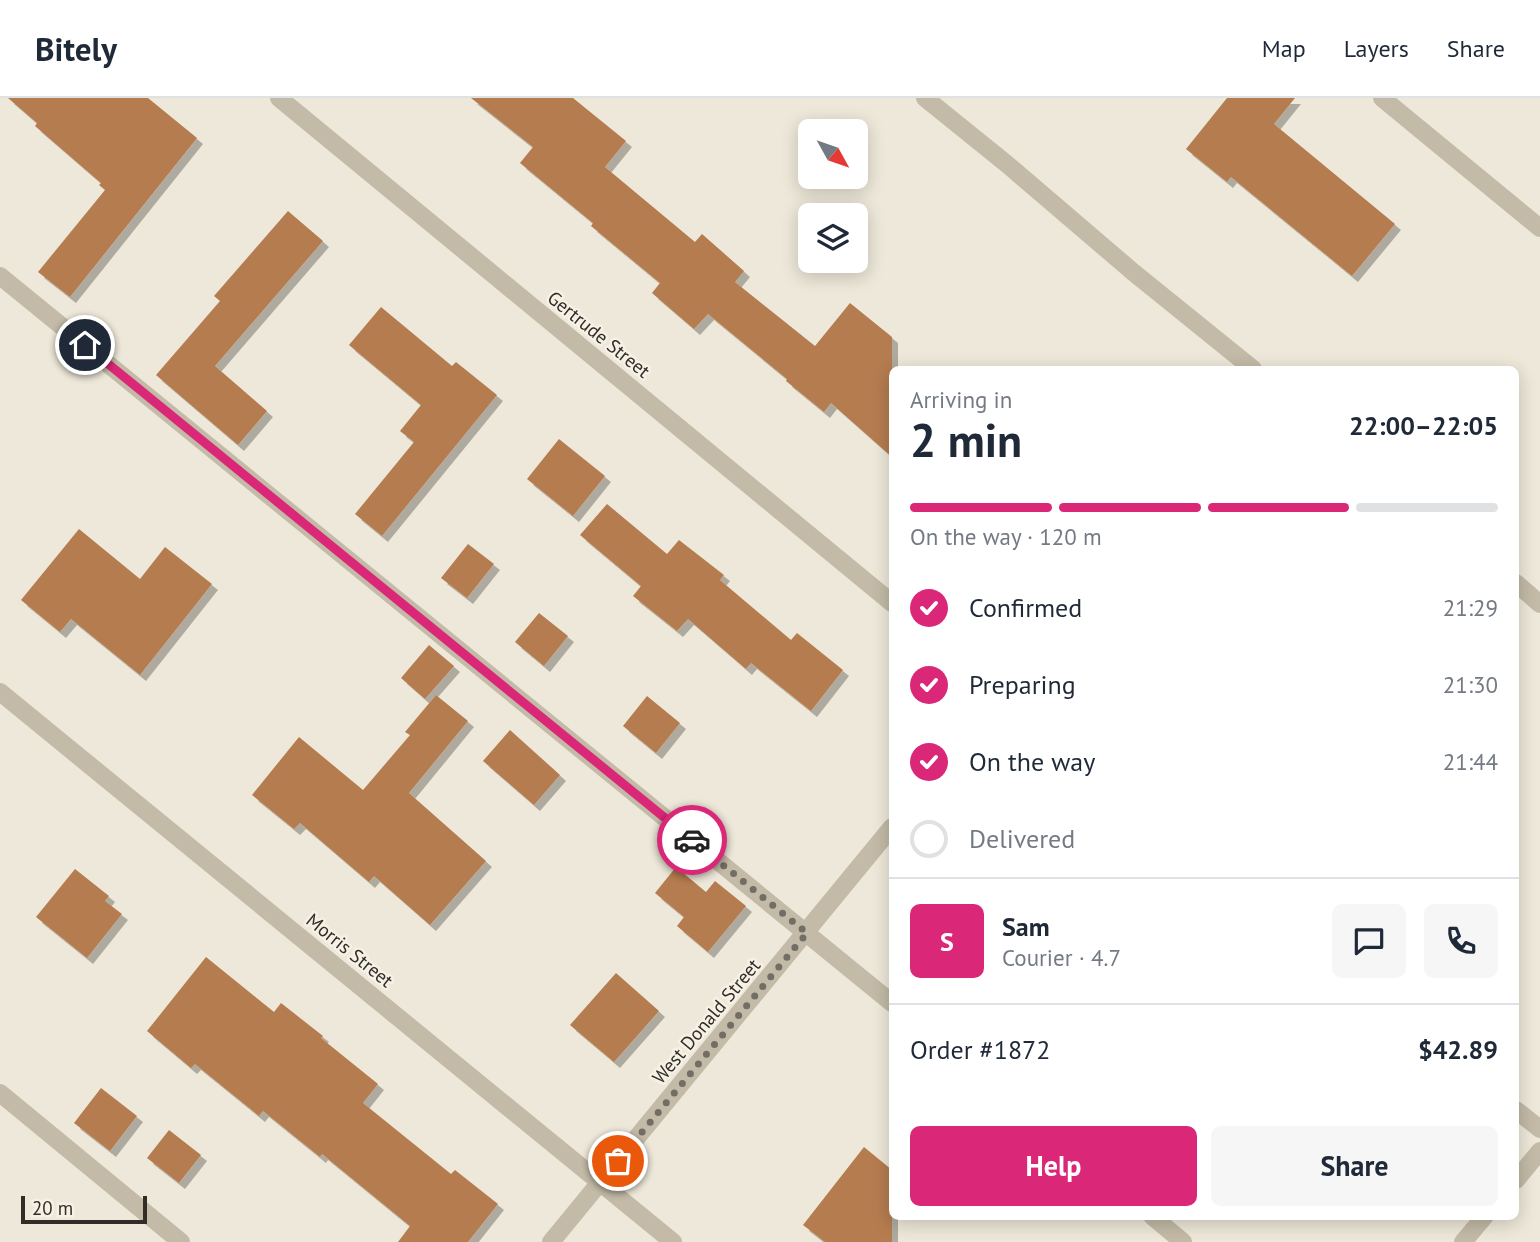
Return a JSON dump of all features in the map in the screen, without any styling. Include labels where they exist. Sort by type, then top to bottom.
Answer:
[{"type":"street","points":[[925,98],[1249,366]]},
{"type":"street","points":[[1382,98],[1540,228]]},
{"type":"street","name":"Gertrude Street","points":[[291,102],[889,600]]},
{"type":"street","points":[[0,276],[889,1001]]},
{"type":"street","points":[[1519,586],[1540,604]]},
{"type":"street","name":"Morris Street","points":[[0,692],[673,1242]]},
{"type":"street","name":"West Donald Street","points":[[551,1242],[889,831]]},
{"type":"street","points":[[0,1093],[181,1242]]},
{"type":"street","points":[[1519,1112],[1540,1129]]},
{"type":"street","points":[[1519,1176],[1540,1151]]},
{"type":"street","points":[[1157,1220],[1183,1242]]},
{"type":"street","points":[[1463,1242],[1482,1220]]},
{"type":"building","points":[[8,98],[148,98],[197,138],[70,297],[38,272],[105,190],[99,185],[101,183],[35,126],[37,123]]},
{"type":"building","points":[[471,98],[573,98],[626,141],[605,167],[695,242],[702,234],[744,271],[735,282],[815,346],[850,303],[892,337],[892,366],[889,366],[889,454],[831,403],[824,412],[708,314],[694,329],[652,293],[660,283],[520,163],[533,147]]},
{"type":"building","points":[[1227,98],[1295,98],[1274,124],[1395,224],[1352,276],[1231,177],[1227,182],[1186,149]]},
{"type":"building","points":[[288,211],[323,241],[215,366],[267,411],[238,445],[156,375],[220,301],[214,296]]},
{"type":"building","points":[[381,307],[452,366],[456,362],[497,395],[382,536],[355,514],[414,442],[400,431],[421,405],[349,345]]},
{"type":"building","points":[[559,439],[605,476],[573,516],[527,479]]},
{"type":"building","points":[[607,504],[667,554],[679,540],[724,575],[720,580],[791,640],[797,633],[843,670],[811,711],[751,663],[746,669],[688,619],[677,631],[633,596],[641,586],[580,535]]},
{"type":"building","points":[[79,529],[140,579],[165,547],[212,584],[140,675],[71,619],[60,632],[21,600]]},
{"type":"building","points":[[468,544],[494,564],[467,598],[441,578]]},
{"type":"building","points":[[539,613],[568,636],[544,666],[515,642]]},
{"type":"building","points":[[429,645],[454,666],[425,699],[401,678]]},
{"type":"building","points":[[436,695],[468,721],[409,793],[486,861],[430,925],[374,876],[369,882],[300,823],[294,829],[252,795],[299,737],[363,790],[410,735],[405,732]]},
{"type":"building","points":[[647,696],[680,723],[656,753],[623,726]]},
{"type":"building","points":[[510,730],[560,775],[534,805],[483,761]]},
{"type":"building","points":[[676,867],[706,892],[715,881],[746,906],[708,952],[677,926],[684,917],[655,893]]},
{"type":"building","points":[[75,869],[109,896],[105,901],[122,914],[87,958],[36,917]]},
{"type":"building","points":[[206,957],[274,1012],[281,1003],[323,1036],[321,1038],[378,1084],[363,1103],[451,1174],[455,1170],[498,1204],[468,1242],[398,1242],[410,1226],[322,1154],[320,1157],[263,1111],[259,1116],[195,1064],[191,1068],[147,1031]]},
{"type":"building","points":[[616,973],[659,1011],[614,1062],[570,1025]]},
{"type":"building","points":[[101,1088],[137,1116],[110,1151],[74,1123]]},
{"type":"building","points":[[169,1130],[201,1155],[179,1183],[147,1158]]},
{"type":"building","points":[[864,1147],[889,1168],[889,1220],[892,1220],[892,1242],[825,1242],[803,1225]]},
{"type":"way so far","points":[[618,1161],[807,933],[692,840]]},
{"type":"route","points":[[85,345],[692,840]]}]
